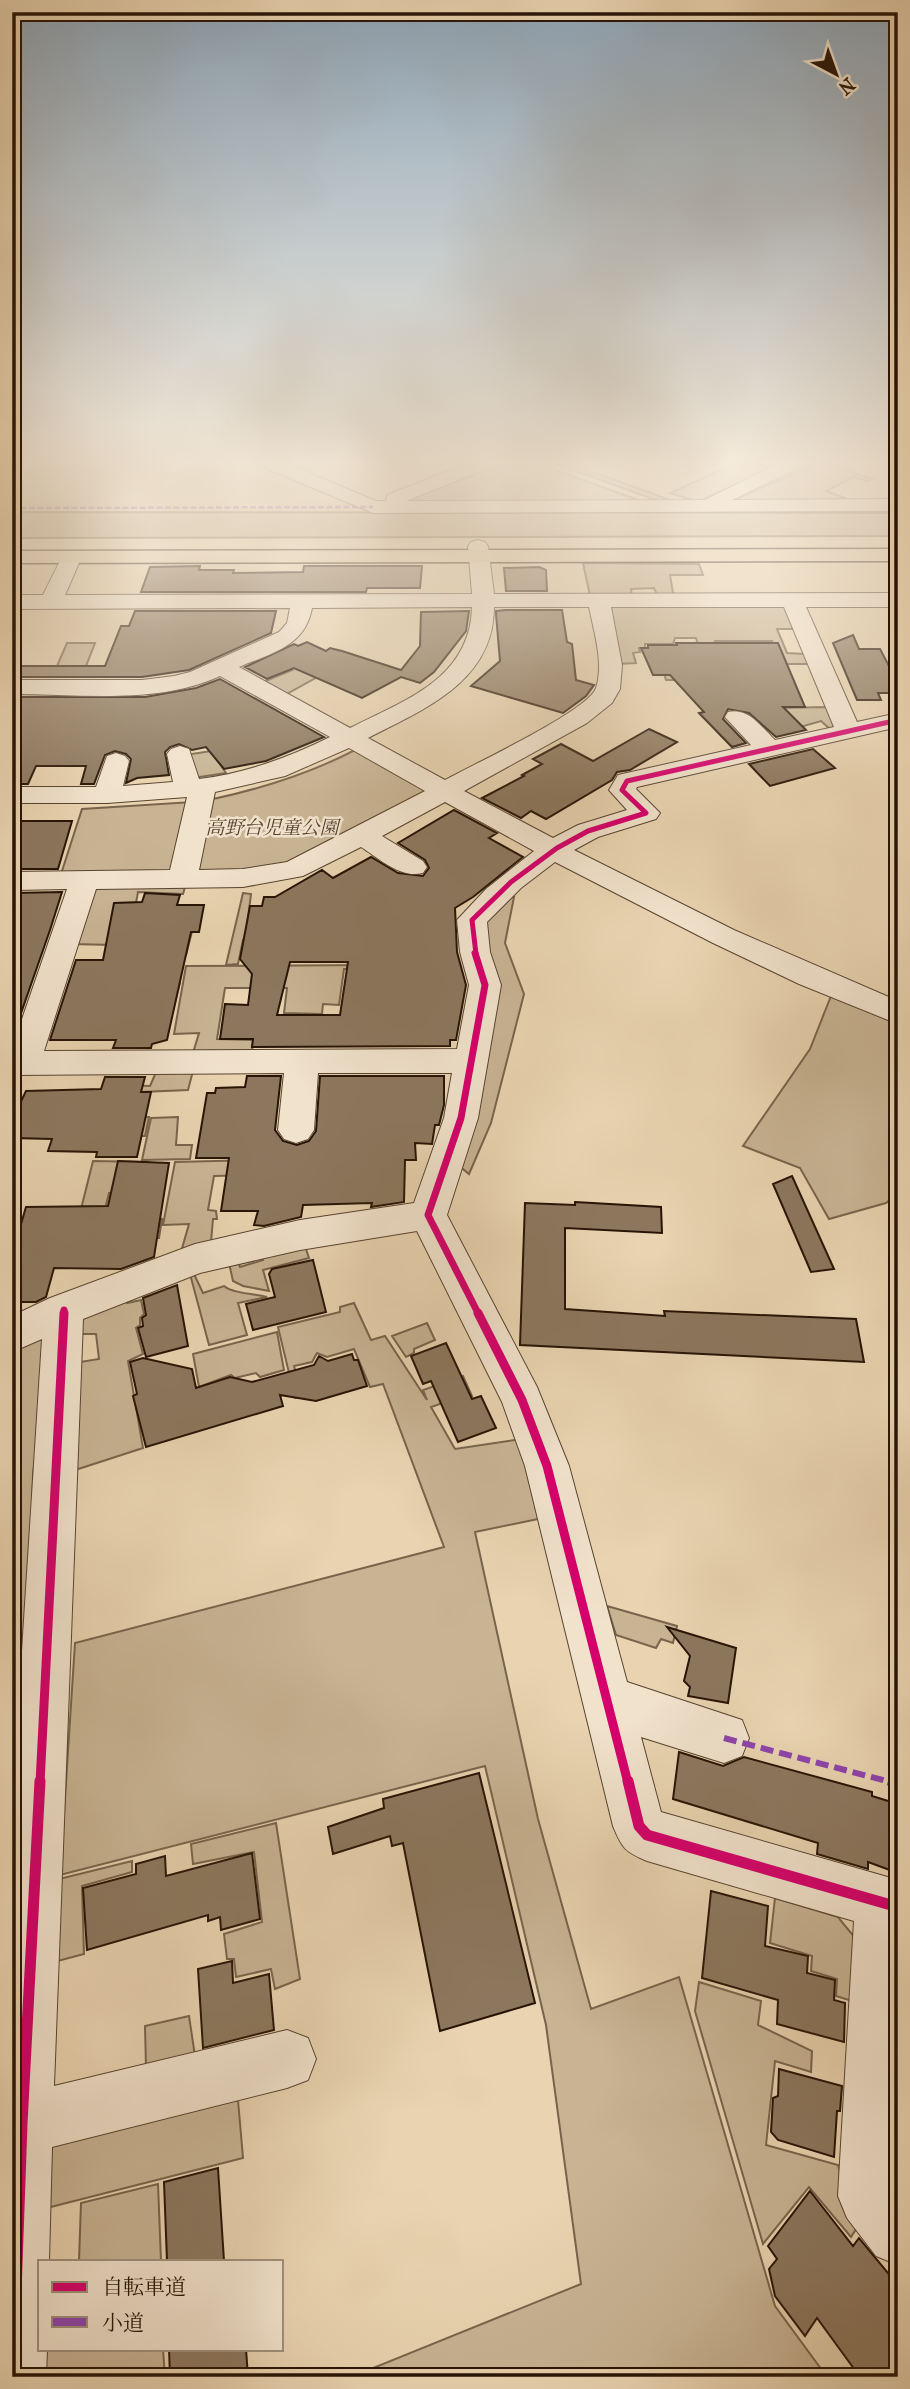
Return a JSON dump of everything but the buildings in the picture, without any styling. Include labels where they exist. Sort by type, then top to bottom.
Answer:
[{"type":"street","points":[[51,602],[65,572]]},
{"type":"street","points":[[12,795],[107,795],[195,788],[276,770],[349,738],[426,698],[462,669],[474,653],[481,636],[480,572]]},
{"type":"street","points":[[12,602],[898,600]]},
{"type":"street","points":[[12,881],[243,878],[281,873],[316,861],[585,714],[604,697],[611,676],[599,601]]},
{"type":"street","points":[[793,601],[848,731]]},
{"type":"street","points":[[12,687],[159,686],[188,680],[291,634],[298,624],[302,602]]},
{"type":"street","points":[[221,667],[552,851],[655,904],[818,981],[898,1013]]},
{"type":"street","points":[[737,717],[769,749]]},
{"type":"street","points":[[898,720],[626,781],[622,790],[646,813],[589,831],[552,851],[486,904],[472,920],[475,952],[485,985],[472,1061],[461,1118],[428,1215],[522,1400],[547,1466],[639,1826],[647,1835],[890,1905],[884,2164],[869,2196],[898,2234]]},
{"type":"street","points":[[180,754],[195,788],[183,878]]},
{"type":"street","points":[[107,795],[116,761]]},
{"type":"street","points":[[362,836],[413,867]]},
{"type":"street","points":[[84,880],[18,1063],[472,1061]]},
{"type":"street","points":[[296,1130],[302,1062]]},
{"type":"street","points":[[12,1335],[64,1310],[195,1259],[300,1235],[428,1215]]},
{"type":"street","points":[[13,2377],[22,2124],[64,1310]]},
{"type":"street","points":[[607,1701],[724,1738]]},
{"type":"street","points":[[22,2124],[287,2059]]},
{"type":"green space","points":[[585,572],[702,572],[703,575],[670,575],[673,593],[679,595],[658,597],[654,588],[631,589],[632,596],[590,596]]},
{"type":"green space","points":[[778,604],[788,608],[793,629],[777,629],[787,653],[805,654],[811,664],[711,664],[681,680],[666,680],[661,664],[699,648],[696,638],[675,638],[673,644],[645,644],[645,648],[639,648],[640,652],[633,653],[636,663],[617,664],[611,606]],"holes":[[[715,641],[772,641],[777,654],[714,649]]]},
{"type":"green space","points":[[67,643],[95,643],[86,666],[57,666]]},
{"type":"green space","points":[[282,664],[339,665],[283,696],[261,683],[292,670]]},
{"type":"green space","points":[[828,707],[835,726],[830,729],[821,721],[797,728],[781,716],[751,722],[751,719],[776,708]]},
{"type":"green space","name":"高野台児童公園","points":[[355,750],[427,790],[426,796],[281,867],[202,873],[194,865],[213,799],[286,779]]},
{"type":"green space","points":[[211,751],[226,773],[193,778],[185,755]]},
{"type":"green space","points":[[192,802],[175,869],[166,873],[61,874],[82,809]]},
{"type":"green space","points":[[185,887],[183,894],[138,892],[133,919],[196,916],[186,955],[176,956],[180,982],[173,1011],[100,1011],[115,945],[70,944],[96,888]]},
{"type":"green space","points":[[243,893],[251,894],[247,926],[287,939],[243,940],[238,964],[226,965]]},
{"type":"green space","points":[[510,897],[514,897],[505,943],[524,994],[491,1123],[469,1174],[457,1164],[487,947],[485,919]]},
{"type":"green space","points":[[377,965],[377,969],[344,969],[339,1005],[323,1004],[322,1014],[284,1013],[287,988],[225,988],[217,1039],[253,1040],[252,1053],[193,1053],[199,1033],[174,1034],[186,966]]},
{"type":"green space","points":[[831,996],[898,1024],[898,1193],[886,1203],[829,1219],[800,1168],[743,1146],[810,1049]]},
{"type":"green space","points":[[157,1070],[193,1071],[188,1090],[141,1092],[136,1117],[149,1117],[145,1136],[112,1136],[124,1085],[150,1086]]},
{"type":"green space","points":[[178,1117],[176,1145],[192,1145],[190,1159],[142,1160],[151,1118]]},
{"type":"green space","points":[[257,1160],[254,1175],[214,1176],[208,1210],[216,1211],[217,1219],[213,1219],[211,1242],[181,1252],[189,1224],[163,1225],[175,1162]]},
{"type":"green space","points":[[93,1161],[148,1162],[123,1193],[109,1193],[103,1217],[162,1219],[159,1238],[130,1238],[76,1229]]},
{"type":"green space","points":[[305,1246],[309,1258],[263,1270],[269,1291],[243,1286],[233,1281],[229,1263],[238,1261],[240,1267],[263,1260],[263,1252]]},
{"type":"green space","points":[[193,1272],[203,1293],[224,1286],[267,1297],[238,1303],[247,1335],[209,1345],[190,1274]]},
{"type":"green space","points":[[124,1298],[127,1303],[141,1300],[144,1314],[136,1328],[143,1354],[128,1361],[143,1448],[69,1472],[80,1362],[99,1359],[96,1334],[76,1334],[83,1315]]},
{"type":"green space","points":[[354,1303],[371,1340],[385,1336],[427,1400],[423,1390],[463,1376],[472,1396],[462,1399],[460,1397],[431,1407],[455,1449],[521,1439],[543,1518],[475,1532],[538,1819],[591,2009],[679,1977],[775,2306],[827,2377],[360,2377],[368,2370],[581,2284],[546,2025],[485,1766],[60,1875],[75,1643],[444,1547],[383,1384],[370,1387],[354,1349],[327,1357],[317,1353],[312,1362],[294,1366],[303,1397],[295,1398],[278,1327],[340,1312],[340,1307]]},
{"type":"green space","points":[[427,1323],[435,1340],[414,1349],[414,1353],[406,1357],[392,1336]]},
{"type":"green space","points":[[277,1332],[284,1370],[260,1377],[256,1373],[235,1378],[231,1375],[199,1387],[193,1354]]},
{"type":"green space","points":[[36,1335],[51,1337],[33,1474],[30,1613],[12,1790],[12,1347]]},
{"type":"green space","points":[[607,1606],[677,1626],[673,1643],[661,1639],[656,1648],[616,1635]]},
{"type":"green space","points":[[276,1823],[300,1979],[275,1989],[271,1969],[236,1977],[234,1959],[227,1959],[224,1934],[262,1922],[254,1852],[193,1864],[191,1844]]},
{"type":"green space","points":[[132,1861],[132,1872],[82,1886],[84,1954],[54,1962],[59,1879]]},
{"type":"green space","points":[[775,1898],[838,1917],[856,1939],[852,2001],[836,1996],[837,1979],[811,1971],[812,1956],[770,1943]]},
{"type":"green space","points":[[699,1982],[761,2001],[758,2025],[812,2051],[811,2072],[775,2061],[766,2145],[838,2165],[847,2196],[863,2218],[851,2237],[809,2187],[763,2244],[695,2011]]},
{"type":"green space","points":[[189,2016],[195,2056],[146,2067],[145,2026]]},
{"type":"green space","points":[[238,2100],[243,2158],[43,2209],[42,2145]]},
{"type":"green space","points":[[158,2184],[161,2260],[79,2260],[81,2203]]},
{"type":"green space","points":[[42,2350],[163,2350],[165,2377],[40,2377]]},
{"type":"marked path","points":[[724,1738],[898,1784]]},
{"type":"cycle path","points":[[898,720],[627,781],[622,790],[646,813],[595,828],[573,838],[526,870],[483,908],[472,920],[475,952],[485,985],[461,1118],[428,1215],[522,1400],[547,1466],[639,1826],[647,1835],[898,1907]]},
{"type":"cycle path","points":[[13,2377],[22,2124],[64,1310]]}]
